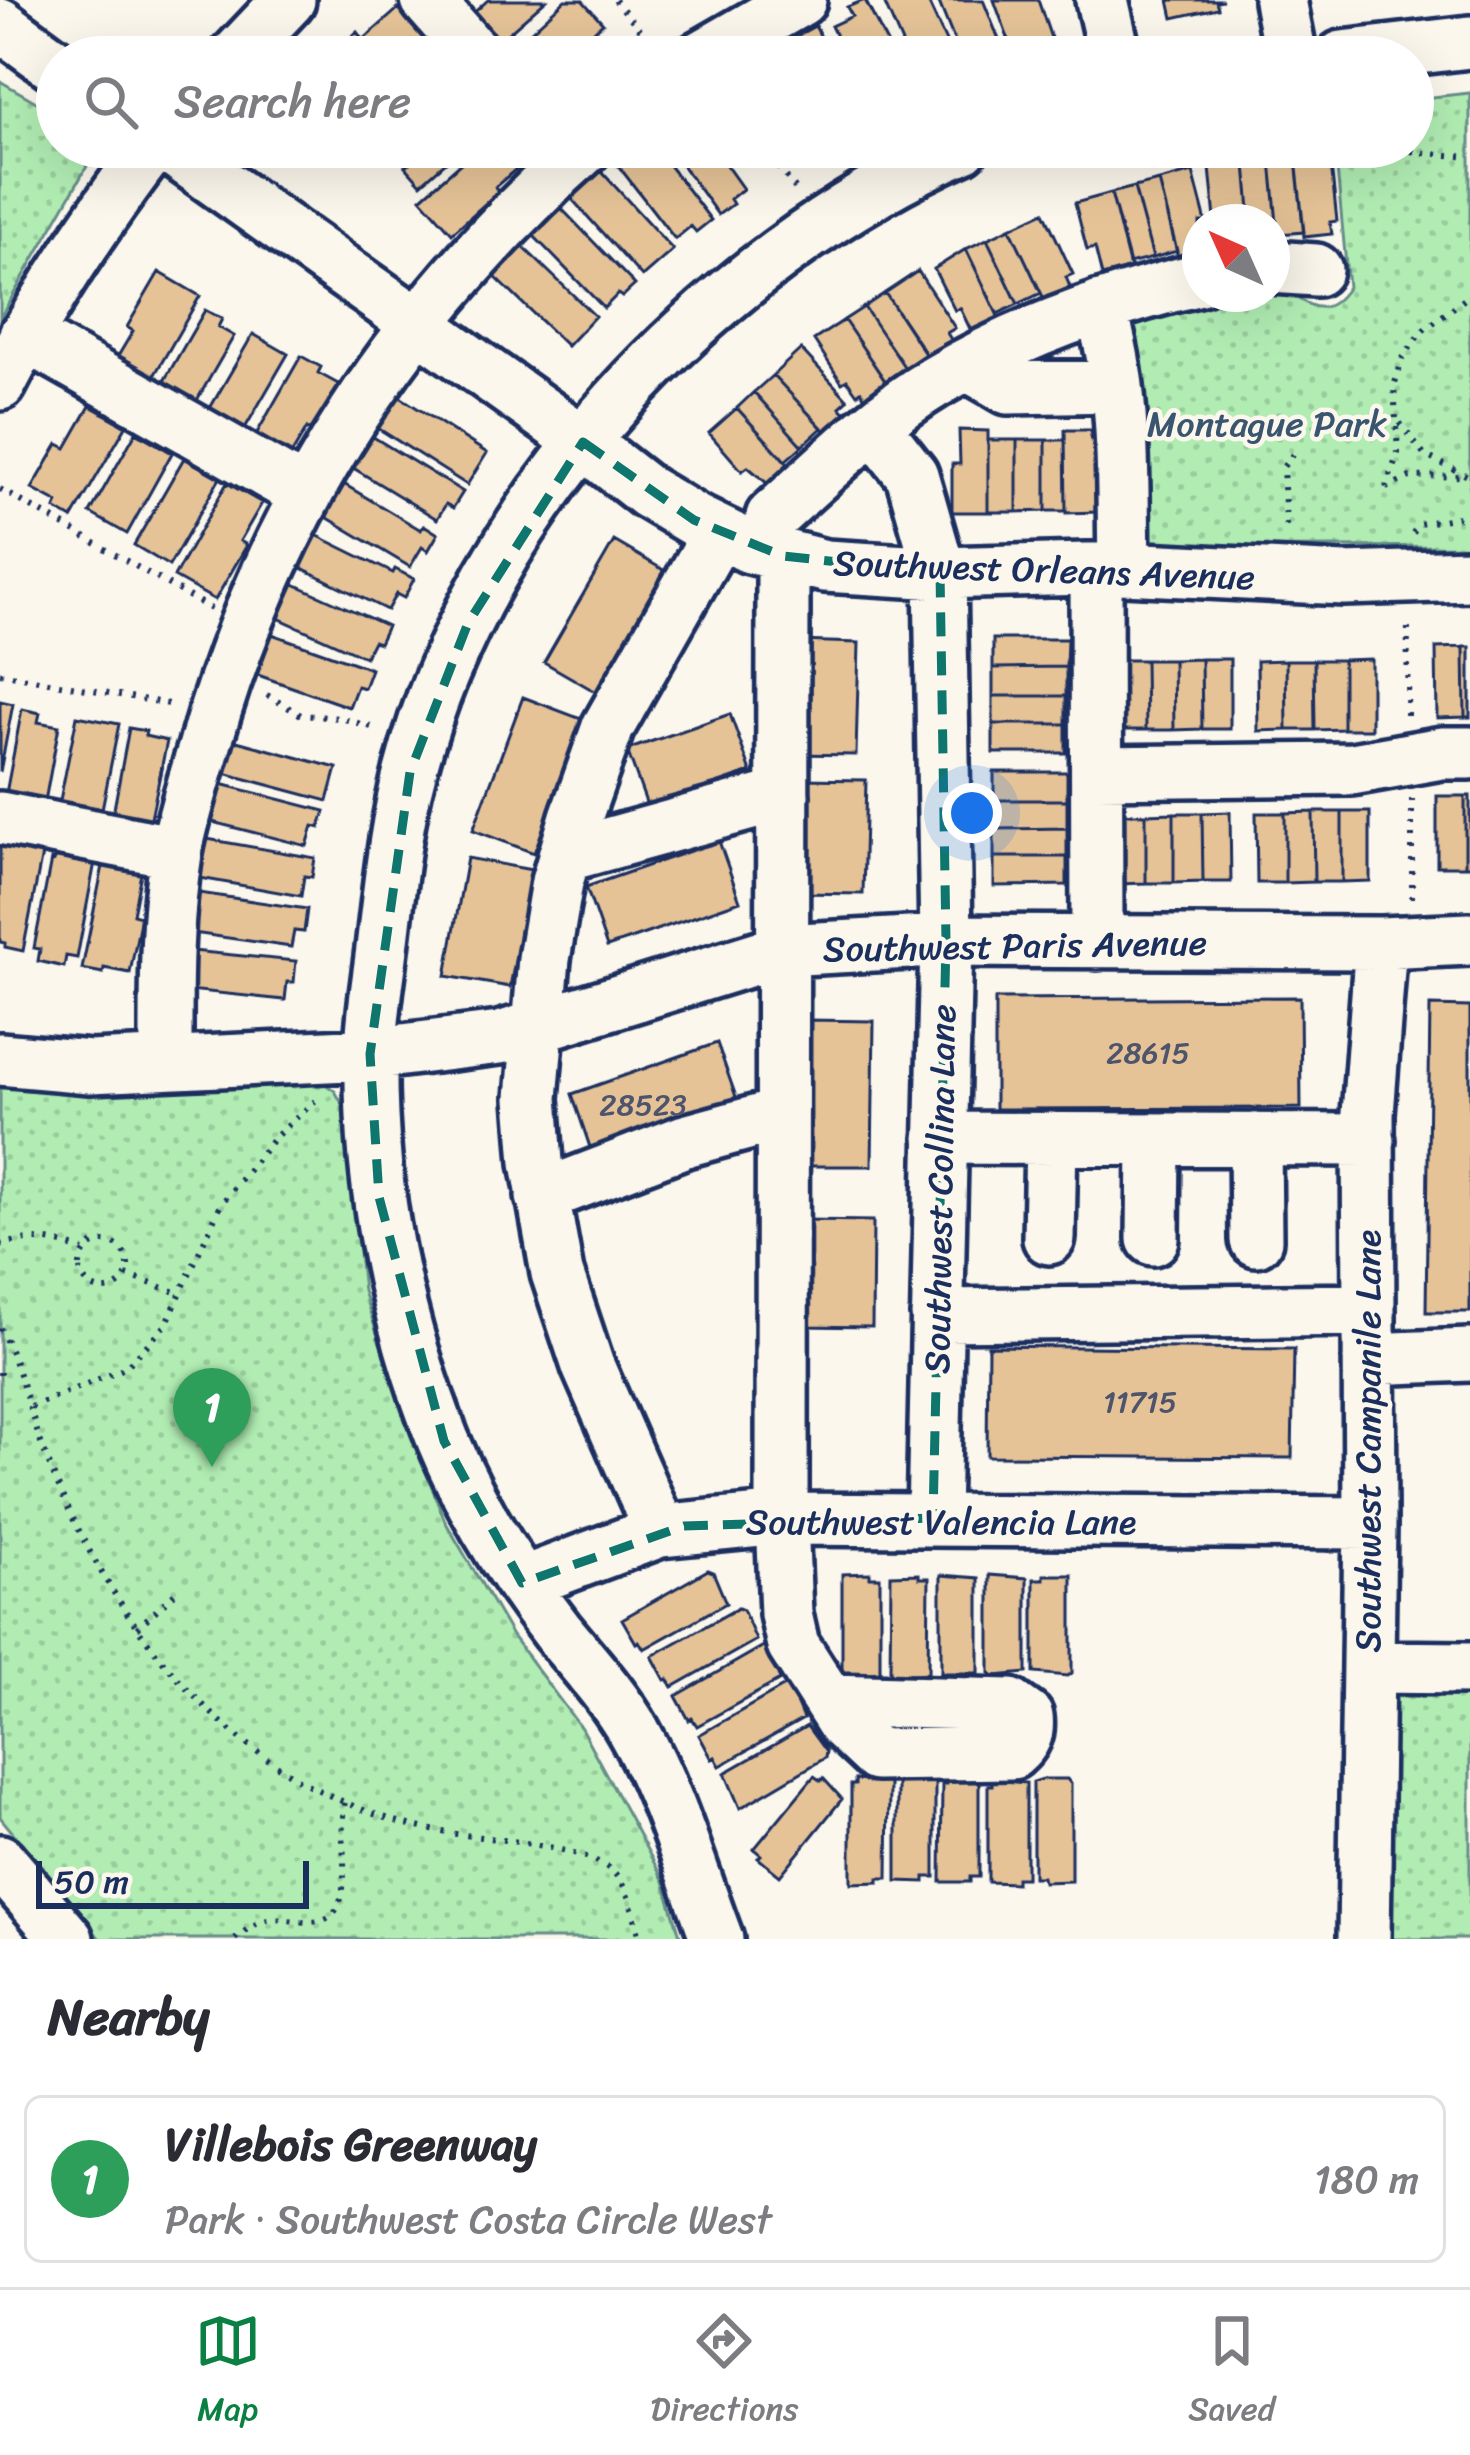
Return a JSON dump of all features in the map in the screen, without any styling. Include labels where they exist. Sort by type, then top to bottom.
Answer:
[{"type":"street","points":[[255,36],[289,0]]},
{"type":"street","points":[[427,0],[459,36]]},
{"type":"street","points":[[713,36],[800,0]]},
{"type":"street","points":[[1102,0],[1110,36]]},
{"type":"street","points":[[1280,0],[1287,36]]},
{"type":"street","points":[[0,24],[36,51]]},
{"type":"street","points":[[1434,46],[1470,42]]},
{"type":"street","points":[[0,384],[95,223],[136,168]]},
{"type":"street","name":"Southwest Orleans Avenue","points":[[199,168],[647,492],[750,547],[778,536],[825,566],[940,573],[1110,568],[1344,579],[1470,575]]},
{"type":"street","points":[[166,1063],[166,979],[176,852],[219,696],[244,628],[304,494],[418,323],[556,168]]},
{"type":"street","points":[[717,1939],[635,1734],[522,1583],[488,1530],[444,1442],[394,1281],[380,1197],[370,1054],[394,856],[418,746],[468,623],[508,550],[583,442],[716,304],[771,258],[917,168]]},
{"type":"street","points":[[830,1700],[788,1631],[782,1519],[783,795],[778,536],[875,428],[934,382],[1030,334],[1100,307],[1182,284]]},
{"type":"street","points":[[1097,943],[1096,772],[1117,386],[1113,349],[1100,307]]},
{"type":"street","points":[[25,335],[304,494]]},
{"type":"street","points":[[968,365],[1007,388],[1117,386]]},
{"type":"street","name":"Southwest Collina Lane","points":[[875,428],[912,475],[940,573],[946,941],[933,1518]]},
{"type":"street","points":[[660,1531],[588,1366],[557,1273],[542,1196],[532,1098],[544,959],[564,856],[608,727],[719,532]]},
{"type":"street","points":[[1096,772],[1352,770],[1442,753],[1470,753]]},
{"type":"street","points":[[564,856],[783,795]]},
{"type":"street","points":[[0,818],[176,852]]},
{"type":"street","name":"Southwest Paris Avenue","points":[[0,1059],[91,1067],[370,1054],[500,1038],[782,950],[946,941],[1381,943],[1470,939]]},
{"type":"street","name":"Southwest Campanile Lane","points":[[1364,1939],[1369,1140],[1381,943]]},
{"type":"street","points":[[542,1196],[664,1148],[780,1115]]},
{"type":"street","points":[[941,1138],[1369,1140]]},
{"type":"street","points":[[1049,1238],[1051,1138]]},
{"type":"street","points":[[1154,1139],[1154,1239]]},
{"type":"street","points":[[1255,1139],[1256,1240]]},
{"type":"street","points":[[937,1315],[1369,1335],[1470,1355]]},
{"type":"street","name":"Southwest Valencia Lane","points":[[522,1583],[660,1531],[782,1519],[1370,1523]]},
{"type":"street","points":[[1368,1667],[1470,1668]]},
{"type":"street","points":[[0,1861],[67,1939]]},
{"type":"path","points":[[616,0],[646,36]]},
{"type":"path","points":[[1434,154],[1470,157]]},
{"type":"path","points":[[780,168],[820,225]]},
{"type":"path","points":[[1470,295],[1421,332],[1403,358],[1394,386],[1398,453],[1386,488],[1411,477],[1470,477]]},
{"type":"path","points":[[1398,420],[1424,455],[1470,477]]},
{"type":"path","points":[[1286,526],[1283,467],[1293,454]]},
{"type":"path","points":[[0,489],[244,628]]},
{"type":"path","points":[[1409,539],[1419,524],[1470,515]]},
{"type":"path","points":[[0,673],[219,696],[257,690],[301,715],[353,721],[418,746]]},
{"type":"path","points":[[31,1407],[125,1368],[166,1325],[220,1204],[274,1138],[321,1096]]},
{"type":"path","points":[[0,1245],[32,1239],[57,1241],[85,1252]]},
{"type":"path","points":[[104,1242],[119,1248],[127,1260],[126,1275],[109,1290],[92,1287],[80,1267],[85,1252],[104,1242]]},
{"type":"path","points":[[126,1275],[179,1293]]},
{"type":"path","points":[[0,1329],[16,1359],[55,1476],[116,1598],[193,1698],[276,1765],[378,1816],[433,1831],[593,1858],[615,1874],[640,1939]]},
{"type":"path","points":[[137,1628],[178,1590]]},
{"type":"path","points":[[235,1939],[269,1920],[302,1925],[326,1920],[338,1907],[343,1889],[345,1801]]},
{"type":"highlighted area","points":[[583,442],[694,520],[783,556],[940,573],[946,941],[933,1518],[684,1526],[522,1583],[444,1441],[379,1197],[370,1054],[410,772],[468,623]]},
{"type":"green space","points":[[0,81],[36,102],[36,168],[86,168],[0,318]]},
{"type":"green space","name":"Montague Park","points":[[1470,93],[1470,546],[1181,548],[1144,543],[1129,340],[1139,319],[1182,303],[1182,312],[1290,312],[1290,294],[1311,305],[1328,306],[1348,287],[1337,168],[1434,168],[1434,97]]},
{"type":"green space","points":[[0,1080],[321,1081],[335,1091],[344,1107],[363,1291],[445,1521],[512,1636],[581,1728],[664,1881],[681,1939],[100,1939],[0,1817]]},
{"type":"green space","points":[[1368,1667],[1470,1668],[1470,1939],[1364,1939]]},
{"type":"building","points":[[488,0],[546,0],[505,36],[481,36],[467,19]]},
{"type":"building","points":[[565,0],[582,0],[603,23],[588,36],[526,36]]},
{"type":"building","points":[[865,0],[883,36],[836,36],[831,26],[852,16],[847,7]]},
{"type":"building","points":[[883,0],[927,0],[943,36],[899,36]]},
{"type":"building","points":[[938,0],[983,0],[998,36],[953,36]]},
{"type":"building","points":[[994,0],[1038,0],[1050,36],[1007,36]]},
{"type":"building","points":[[1169,0],[1223,0],[1216,1],[1218,8],[1173,18]]},
{"type":"building","points":[[399,8],[424,36],[368,36]]},
{"type":"building","points":[[815,26],[820,36],[797,36]]},
{"type":"building","points":[[407,168],[439,168],[421,184]]},
{"type":"building","points":[[455,168],[517,168],[452,233],[421,198]]},
{"type":"building","points":[[620,168],[671,168],[711,220],[696,232],[691,226],[675,239]]},
{"type":"building","points":[[684,168],[728,168],[743,189],[718,215]]},
{"type":"building","points":[[1210,168],[1246,168],[1249,204],[1214,204]]},
{"type":"building","points":[[1246,168],[1272,168],[1275,204],[1249,204]]},
{"type":"building","points":[[1272,168],[1297,168],[1304,232],[1290,233],[1290,204],[1275,204]]},
{"type":"building","points":[[1297,168],[1331,168],[1337,221],[1330,222],[1332,234],[1304,237]]},
{"type":"building","points":[[601,171],[673,250],[642,277],[571,198]]},
{"type":"building","points":[[1193,172],[1201,204],[1182,204],[1182,256],[1178,257],[1159,181]]},
{"type":"building","points":[[1159,181],[1177,251],[1153,258],[1134,187]]},
{"type":"building","points":[[1134,187],[1153,258],[1129,264],[1111,193]]},
{"type":"building","points":[[1111,193],[1131,268],[1102,276],[1095,248],[1087,250],[1075,203]]},
{"type":"building","points":[[560,207],[635,285],[604,308],[532,234]]},
{"type":"building","points":[[1044,212],[1073,274],[1066,277],[1070,287],[1044,299],[1010,228]]},
{"type":"building","points":[[1010,228],[1041,293],[1018,304],[987,239]]},
{"type":"building","points":[[987,239],[1018,304],[997,314],[966,249]]},
{"type":"building","points":[[521,245],[595,316],[567,346],[493,275]]},
{"type":"building","points":[[966,249],[1000,319],[972,333],[934,269]]},
{"type":"building","points":[[918,271],[955,328],[947,333],[952,341],[928,357],[885,293]]},
{"type":"building","points":[[159,272],[200,296],[147,388],[111,368],[133,331],[127,327]]},
{"type":"building","points":[[885,293],[925,354],[905,368],[864,307]]},
{"type":"building","points":[[864,307],[905,368],[885,381],[844,320]]},
{"type":"building","points":[[205,310],[222,319],[218,327],[234,336],[189,414],[156,395]]},
{"type":"building","points":[[844,320],[888,385],[866,399],[847,380],[842,383],[814,340]]},
{"type":"building","points":[[253,334],[288,354],[237,442],[202,422]]},
{"type":"building","points":[[801,349],[848,400],[840,407],[847,415],[827,433],[773,375]]},
{"type":"building","points":[[301,356],[340,385],[313,433],[307,428],[284,467],[249,447]]},
{"type":"building","points":[[773,375],[822,428],[802,446],[754,392]]},
{"type":"building","points":[[754,392],[802,446],[785,461],[737,408]]},
{"type":"building","points":[[397,395],[487,453],[467,485],[376,427]]},
{"type":"building","points":[[90,406],[126,426],[72,519],[55,509],[58,503],[32,489],[58,444],[66,448]]},
{"type":"building","points":[[737,408],[790,466],[769,485],[748,467],[742,471],[709,433]]},
{"type":"building","points":[[959,430],[988,431],[988,512],[952,512],[952,464],[960,464]]},
{"type":"building","points":[[1065,430],[1091,430],[1091,439],[1099,439],[1098,512],[1066,513]]},
{"type":"building","points":[[136,432],[172,453],[127,534],[90,513]]},
{"type":"building","points":[[370,435],[463,492],[453,508],[446,504],[437,519],[350,466]]},
{"type":"building","points":[[988,440],[1017,440],[1017,512],[988,512]]},
{"type":"building","points":[[1017,440],[1046,440],[1046,511],[1017,512]]},
{"type":"building","points":[[1046,440],[1065,440],[1066,511],[1046,511]]},
{"type":"building","points":[[184,458],[220,478],[169,566],[134,545]]},
{"type":"building","points":[[227,483],[262,503],[240,541],[247,545],[215,600],[174,577]]},
{"type":"building","points":[[342,483],[421,530],[424,525],[438,534],[428,551],[422,547],[410,567],[323,515]]},
{"type":"building","points":[[314,534],[414,579],[404,598],[396,594],[387,610],[298,566]]},
{"type":"building","points":[[614,541],[667,572],[596,692],[544,662]]},
{"type":"building","points":[[292,583],[387,626],[379,643],[373,641],[365,657],[276,617]]},
{"type":"building","points":[[269,633],[371,669],[364,688],[357,686],[349,707],[255,674]]},
{"type":"building","points":[[993,639],[1067,639],[1066,667],[993,668]]},
{"type":"building","points":[[797,641],[859,643],[856,755],[794,754]]},
{"type":"building","points":[[1464,647],[1470,647],[1470,717],[1465,717]]},
{"type":"building","points":[[1464,647],[1465,717],[1437,718],[1436,648]]},
{"type":"building","points":[[1201,659],[1202,729],[1174,730],[1173,660]]},
{"type":"building","points":[[1201,659],[1230,659],[1230,729],[1202,729]]},
{"type":"building","points":[[1371,659],[1371,729],[1343,729],[1343,660]]},
{"type":"building","points":[[1116,660],[1145,660],[1146,730],[1117,730]]},
{"type":"building","points":[[1145,660],[1173,660],[1174,730],[1146,730]]},
{"type":"building","points":[[1286,660],[1314,660],[1315,730],[1287,730]]},
{"type":"building","points":[[1286,660],[1287,730],[1258,731],[1257,661]]},
{"type":"building","points":[[1314,660],[1343,660],[1343,729],[1315,730]]},
{"type":"building","points":[[1066,667],[1066,696],[993,696],[993,668]]},
{"type":"building","points":[[993,696],[1066,696],[1066,724],[993,724]]},
{"type":"building","points":[[523,697],[584,720],[534,853],[473,830]]},
{"type":"building","points":[[0,701],[13,704],[0,772]]},
{"type":"building","points":[[22,709],[40,713],[38,722],[59,726],[43,812],[4,804]]},
{"type":"building","points":[[730,714],[751,772],[648,808],[627,750]]},
{"type":"building","points":[[77,716],[119,724],[100,819],[58,810]]},
{"type":"building","points":[[993,724],[1066,724],[1066,753],[993,753]]},
{"type":"building","points":[[129,728],[167,741],[148,832],[111,825]]},
{"type":"building","points":[[233,740],[337,768],[328,801],[224,773]]},
{"type":"building","points":[[994,772],[1067,772],[1067,800],[994,800]]},
{"type":"building","points":[[800,779],[866,780],[863,894],[798,893]]},
{"type":"building","points":[[221,784],[325,811],[320,828],[313,826],[307,846],[212,822]]},
{"type":"building","points":[[1437,796],[1465,796],[1465,866],[1437,866]]},
{"type":"building","points":[[1465,796],[1470,796],[1470,866],[1465,866]]},
{"type":"building","points":[[994,800],[1067,800],[1067,828],[994,829]]},
{"type":"building","points":[[1230,812],[1231,882],[1203,882],[1202,813]]},
{"type":"building","points":[[1313,812],[1314,882],[1285,883],[1285,813]]},
{"type":"building","points":[[1313,812],[1342,812],[1342,882],[1314,882]]},
{"type":"building","points":[[1342,812],[1370,812],[1370,881],[1342,882]]},
{"type":"building","points":[[1174,813],[1202,813],[1203,882],[1174,883]]},
{"type":"building","points":[[1174,813],[1174,883],[1146,883],[1146,814]]},
{"type":"building","points":[[1256,813],[1285,813],[1285,883],[1257,883]]},
{"type":"building","points":[[1117,814],[1146,814],[1146,883],[1118,884]]},
{"type":"building","points":[[1067,828],[1067,857],[994,857],[994,829]]},
{"type":"building","points":[[207,839],[315,858],[312,877],[304,876],[301,896],[200,878]]},
{"type":"building","points":[[719,841],[740,901],[607,947],[586,887]]},
{"type":"building","points":[[0,846],[42,854],[23,951],[0,942]]},
{"type":"building","points":[[55,854],[95,862],[77,958],[66,956],[64,967],[38,961],[40,949],[34,948]]},
{"type":"building","points":[[994,857],[1067,857],[1067,885],[994,886]]},
{"type":"building","points":[[467,858],[532,870],[510,987],[446,976]]},
{"type":"building","points":[[103,866],[141,873],[133,914],[141,916],[130,973],[82,969]]},
{"type":"building","points":[[199,893],[307,909],[304,932],[294,931],[291,947],[193,933]]},
{"type":"building","points":[[192,951],[296,961],[294,982],[287,982],[285,1000],[188,990]]},
{"type":"building","points":[[1300,997],[1301,1108],[995,1109],[995,999]]},
{"type":"building","points":[[1430,1006],[1470,1007],[1470,1312],[1426,1312]]},
{"type":"building","points":[[806,1020],[874,1021],[872,1166],[804,1166]]},
{"type":"building","points":[[717,1043],[740,1108],[594,1159],[572,1094]]},
{"type":"building","points":[[803,1220],[873,1221],[872,1327],[802,1326]]},
{"type":"building","points":[[988,1346],[1294,1349],[1292,1458],[987,1456]]},
{"type":"building","points":[[708,1570],[726,1603],[644,1649],[636,1643],[622,1619]]},
{"type":"building","points":[[870,1573],[870,1577],[880,1577],[880,1672],[847,1675],[842,1672],[842,1574]]},
{"type":"building","points":[[919,1574],[919,1578],[929,1578],[928,1673],[896,1675],[890,1673],[891,1575]]},
{"type":"building","points":[[941,1575],[979,1578],[979,1673],[941,1673]]},
{"type":"building","points":[[990,1575],[1027,1578],[1027,1673],[990,1673]]},
{"type":"building","points":[[1044,1575],[1072,1575],[1072,1673],[1068,1676],[1034,1673],[1034,1579],[1044,1579]]},
{"type":"building","points":[[738,1608],[756,1640],[673,1687],[665,1680],[652,1656]]},
{"type":"building","points":[[762,1647],[780,1680],[697,1726],[689,1720],[676,1696]]},
{"type":"building","points":[[785,1686],[803,1719],[720,1766],[712,1759],[699,1735]]},
{"type":"building","points":[[807,1726],[826,1752],[825,1758],[740,1808],[725,1773]]},
{"type":"building","points":[[814,1776],[823,1778],[842,1799],[780,1876],[754,1849]]},
{"type":"building","points":[[901,1779],[935,1782],[935,1877],[925,1877],[925,1882],[897,1881],[897,1784]]},
{"type":"building","points":[[946,1779],[979,1782],[979,1877],[970,1877],[970,1882],[941,1882],[942,1784]]},
{"type":"building","points":[[1067,1779],[1071,1784],[1071,1881],[1043,1882],[1042,1877],[1033,1877],[1033,1782]]},
{"type":"building","points":[[855,1780],[889,1783],[888,1878],[879,1878],[879,1882],[851,1883],[851,1785]]},
{"type":"building","points":[[992,1780],[1026,1783],[1026,1878],[1016,1878],[1016,1883],[988,1882],[988,1785]]},
{"type":"place","name":"Villebois Greenway","points":[[212,1467]]}]
